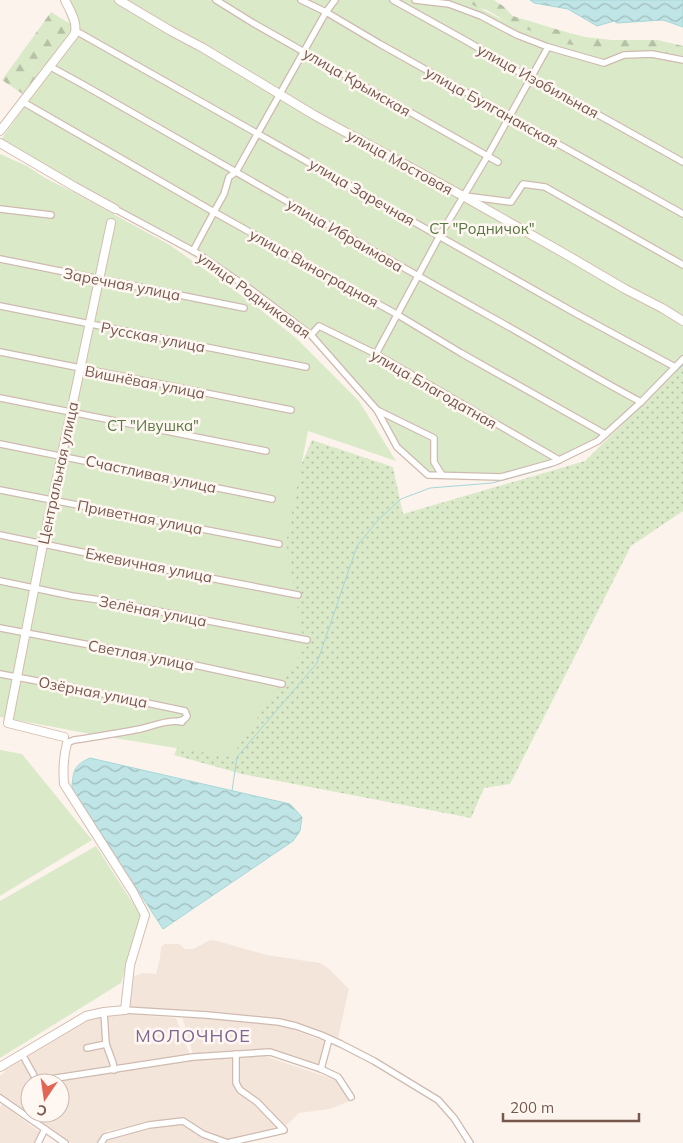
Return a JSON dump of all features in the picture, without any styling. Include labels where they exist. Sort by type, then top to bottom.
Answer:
[{"type":"street","points":[[0,131],[74,36],[76,31],[75,23],[65,0]]},
{"type":"street","name":"улица Мостовая","points":[[119,0],[321,119],[463,196],[625,290],[662,308],[683,321]]},
{"type":"street","name":"улица Крымская","points":[[216,0],[253,23],[498,162]]},
{"type":"street","name":"улица Булганакская","points":[[301,0],[326,12],[683,214]]},
{"type":"street","points":[[193,251],[224,194],[229,177],[236,172],[326,12],[335,0]]},
{"type":"street","name":"улица Изобильная","points":[[393,0],[530,79],[683,162]]},
{"type":"street","points":[[415,0],[449,4],[481,16],[517,35],[548,47],[604,64],[624,55],[652,54],[683,60]]},
{"type":"street","name":"улица Заречная","points":[[76,31],[575,313],[675,367]]},
{"type":"street","points":[[376,354],[439,236],[487,156],[548,47]]},
{"type":"street","name":"улица Ибраимова","points":[[49,66],[640,402]]},
{"type":"street","name":"улица Виноградная","points":[[23,102],[605,434]]},
{"type":"street","name":"улица Родниковая","points":[[0,143],[75,187],[193,251],[250,289],[312,335],[377,410],[397,446],[428,475],[501,477],[559,460],[598,441],[683,359]]},
{"type":"street","points":[[463,196],[511,202],[523,184],[545,187],[683,265]]},
{"type":"street","points":[[0,209],[51,215]]},
{"type":"street","name":"Центральная улица","points":[[65,740],[51,734],[8,724],[111,223]]},
{"type":"street","name":"Заречная улица","points":[[0,259],[244,308]]},
{"type":"street","name":"Русская улица","points":[[0,306],[306,367]]},
{"type":"street","name":"улица Благодатная","points":[[312,335],[319,326],[376,354],[559,460]]},
{"type":"street","name":"Вишнёвая улица","points":[[0,352],[291,410]]},
{"type":"street","points":[[0,398],[266,451]]},
{"type":"street","points":[[377,410],[434,438],[434,462],[442,475]]},
{"type":"street","name":"Счастливая улица","points":[[0,444],[272,499]]},
{"type":"street","name":"Приветная улица","points":[[0,490],[279,544]]},
{"type":"street","name":"Ежевичная улица","points":[[0,535],[298,595]]},
{"type":"street","name":"Зелёная улица","points":[[0,582],[306,640]]},
{"type":"street","name":"Светлая улица","points":[[0,628],[190,664],[282,684]]},
{"type":"street","name":"Озёрная улица","points":[[0,674],[185,711],[187,716],[181,722],[65,740]]},
{"type":"street","points":[[65,740],[64,784],[145,914],[130,965],[125,1010]]},
{"type":"street","points":[[0,1067],[86,1016],[104,1012],[125,1010],[279,1022],[296,1026],[329,1039],[374,1061],[438,1100],[454,1118],[470,1143]]},
{"type":"street","points":[[104,1012],[106,1044],[114,1070]]},
{"type":"street","points":[[321,1069],[329,1039]]},
{"type":"street","points":[[87,1048],[106,1044]]},
{"type":"street","points":[[22,1054],[37,1081],[193,1057],[270,1052],[321,1069],[338,1077],[351,1098]]},
{"type":"street","points":[[101,1143],[105,1137],[149,1125],[183,1120],[203,1134],[228,1143],[253,1140],[284,1130],[257,1102],[240,1090],[236,1083],[236,1054]]},
{"type":"street","points":[[0,1099],[65,1143]]},
{"type":"street","points":[[38,1143],[45,1129]]},
{"type":"shaded area","points":[[210,940],[267,955],[320,963],[329,969],[349,989],[338,1038],[280,1019],[127,1008],[131,977],[143,973],[156,974],[161,947],[164,944],[179,944],[185,949],[193,949]]},
{"type":"shaded area","points":[[129,1014],[176,1018],[190,1055],[117,1067],[116,1060],[108,1044],[106,1015]]},
{"type":"shaded area","points":[[98,1016],[102,1017],[111,1068],[70,1074],[35,1073],[25,1055],[81,1022]]},
{"type":"shaded area","points":[[182,1016],[281,1025],[326,1042],[319,1067],[271,1051],[193,1055]]},
{"type":"shaded area","points":[[259,1054],[339,1081],[350,1101],[330,1109],[299,1113],[284,1128],[242,1090],[237,1083],[238,1057]]},
{"type":"shaded area","points":[[233,1057],[234,1084],[244,1096],[264,1111],[281,1129],[228,1141],[203,1132],[183,1119],[146,1123],[107,1131],[98,1143],[70,1143],[41,1123],[70,1123],[70,1078],[192,1060]]},
{"type":"shaded area","points":[[17,1060],[22,1062],[28,1073],[20,1073],[20,1108],[0,1094],[0,1076],[4,1073],[6,1066]]},
{"type":"shaded area","points":[[2,1104],[20,1117],[20,1123],[28,1123],[41,1133],[35,1143],[0,1143],[0,1107]]},
{"type":"shaded area","points":[[185,1124],[222,1143],[104,1143],[107,1138],[111,1137]]},
{"type":"green space","name":"СТ \"Родничок\"","points":[[64,0],[449,0],[469,3],[507,22],[566,44],[680,61],[683,63],[683,356],[599,437],[550,463],[504,478],[430,479],[395,447],[372,407],[311,339],[223,274],[0,141],[74,36],[65,11]]},
{"type":"green space","points":[[443,0],[494,0],[513,16],[559,30],[585,37],[612,40],[658,40],[683,46],[683,56],[657,51],[584,52],[507,22],[487,10]]},
{"type":"green space","points":[[51,12],[72,25],[71,39],[24,95],[2,80]]},
{"type":"green space","name":"СТ \"Ивушка\"","points":[[0,154],[27,166],[45,178],[170,245],[252,303],[296,338],[359,401],[396,461],[308,431],[286,543],[305,648],[231,757],[0,717]]},
{"type":"green space","points":[[683,365],[683,511],[631,546],[510,784],[484,788],[471,818],[242,774],[174,755],[312,440],[393,467],[403,514],[585,461]]},
{"type":"green space","points":[[0,750],[22,754],[92,840],[0,896]]},
{"type":"green space","points":[[96,846],[141,916],[121,983],[0,1058],[0,901]]},
{"type":"water","points":[[530,0],[683,0],[683,27],[663,20],[617,23],[614,21],[597,26],[568,9],[534,3]]},
{"type":"water","points":[[90,758],[290,804],[302,817],[300,831],[293,841],[163,929],[72,788],[75,769]]},
{"type":"waterway","points":[[660,386],[683,365]]},
{"type":"waterway","points":[[602,441],[612,432]]},
{"type":"waterway","points":[[232,791],[237,757],[317,663],[357,546],[378,520],[401,499],[430,488],[492,483],[556,464]]},
{"type":"district","name":"МОЛОЧНОЕ","points":[[193,1035]]}]
